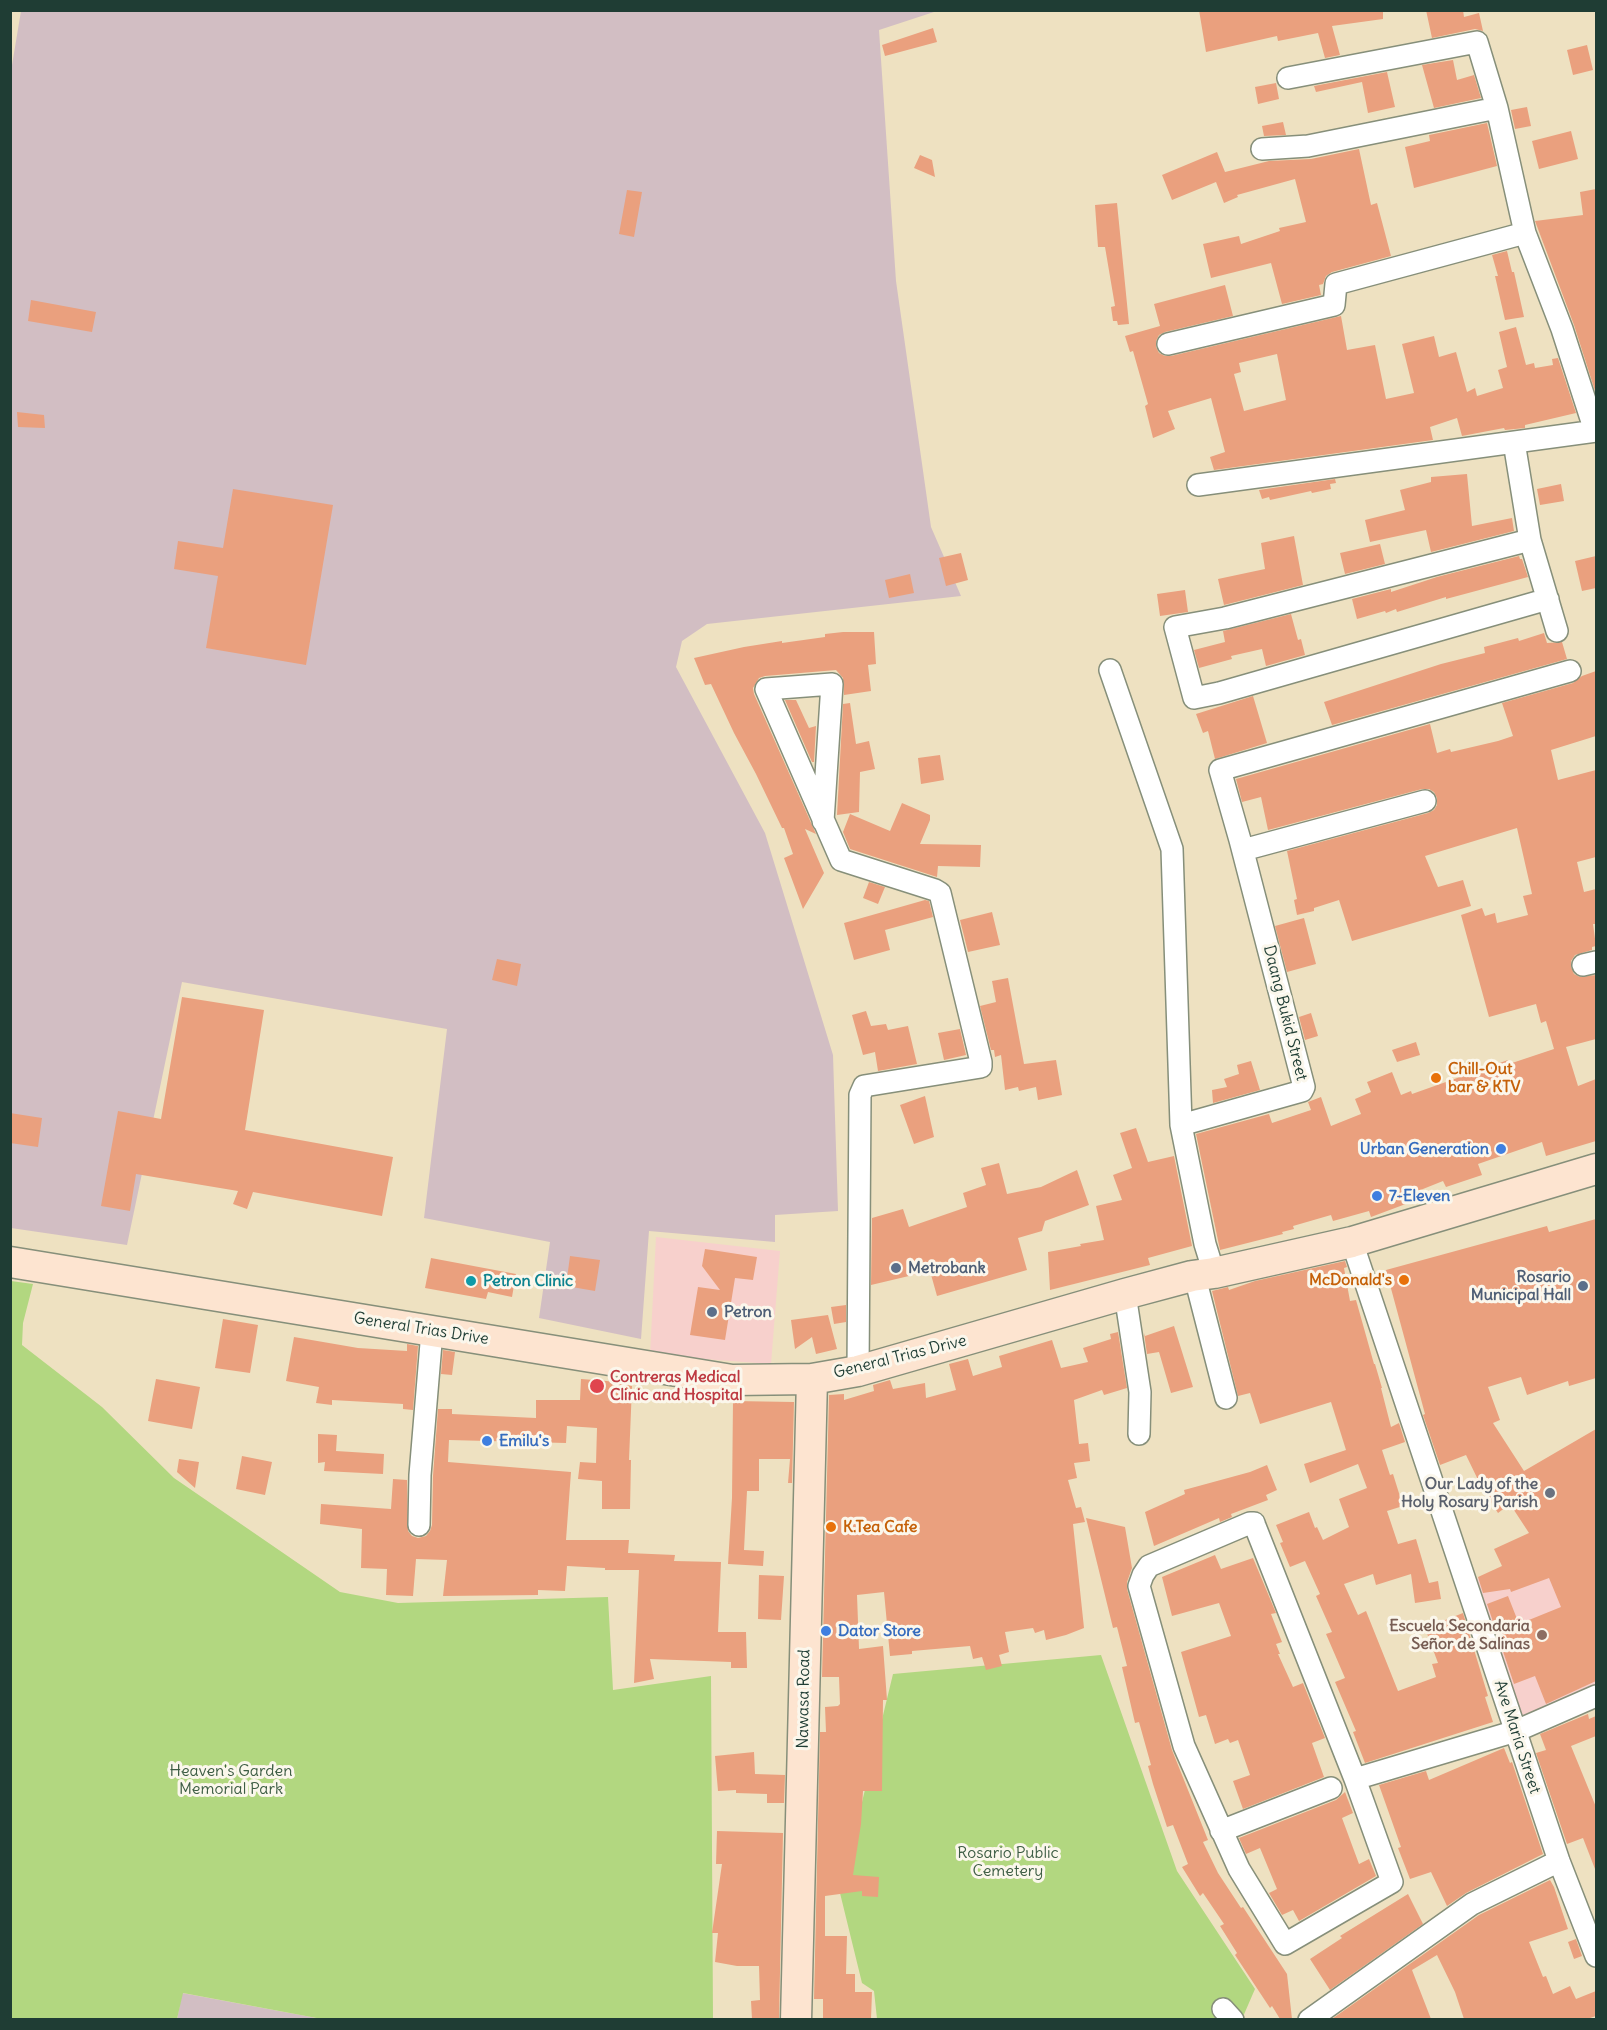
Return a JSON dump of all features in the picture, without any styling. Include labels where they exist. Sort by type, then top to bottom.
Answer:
[{"type":"main road","name":"General Trias Drive","points":[[10,1262],[732,1380],[812,1379],[858,1371],[1125,1294],[1352,1242],[1596,1169]]},
{"type":"main road","name":"Nawasa Road","points":[[796,2019],[812,1379]]},
{"type":"street","points":[[1198,485],[1596,431],[1562,329],[1525,233],[1497,108],[1477,42],[1288,78]]},
{"type":"street","points":[[1262,148],[1308,146],[1497,108]]},
{"type":"street","points":[[1168,344],[1334,305],[1336,284],[1525,233]]},
{"type":"street","points":[[1514,442],[1530,540],[1557,631]]},
{"type":"street","points":[[1530,540],[1225,618],[1175,627],[1194,698],[1219,693],[1548,599]]},
{"type":"street","points":[[1110,670],[1172,849],[1181,1125],[1205,1244],[1203,1275],[1197,1289],[1226,1398]]},
{"type":"street","name":"Daang Bukid Street","points":[[1181,1125],[1304,1088],[1243,850],[1220,770],[1570,671]]},
{"type":"street","points":[[823,821],[832,684],[766,689],[823,821],[841,860],[940,893],[982,1065],[864,1086],[861,1089],[858,1371]]},
{"type":"street","points":[[1243,850],[1425,801]]},
{"type":"street","name":"Ave Maria Street","points":[[1352,1242],[1559,1861],[1596,1956]]},
{"type":"street","points":[[1125,1294],[1140,1392],[1139,1434]]},
{"type":"street","points":[[419,1525],[420,1475],[432,1331]]},
{"type":"street","points":[[1254,1523],[1355,1779],[1392,1882],[1285,1944],[1239,1869],[1221,1832],[1184,1746],[1139,1586],[1149,1566],[1254,1523]]},
{"type":"street","points":[[1355,1779],[1515,1731],[1596,1695]]},
{"type":"street","points":[[1221,1832],[1331,1788]]},
{"type":"street","points":[[1309,2019],[1472,1904],[1559,1861]]},
{"type":"shaded area","points":[[21,11],[937,11],[879,30],[896,281],[931,527],[961,596],[707,624],[682,641],[676,667],[765,833],[833,1055],[838,1211],[775,1215],[775,1242],[649,1231],[641,1339],[539,1318],[550,1242],[424,1218],[447,1029],[182,982],[127,1245],[11,1228],[10,77]]},
{"type":"shaded area","points":[[656,1237],[780,1251],[771,1364],[650,1355]]},
{"type":"shaded area","name":"Escuela Secondaria Señor de Salinas","points":[[1596,1521],[1596,1687],[1520,1717],[1466,1584]]},
{"type":"shaded area","points":[[182,1993],[322,2019],[177,2020]]},
{"type":"green space","name":"Heaven's Garden Memorial Park","points":[[11,1281],[33,1284],[23,1323],[22,1345],[102,1407],[174,1478],[340,1592],[398,1603],[608,1597],[613,1690],[711,1676],[713,2019],[322,2019],[183,1993],[177,2019],[11,2019]]},
{"type":"green space","name":"Rosario Public Cemetery","points":[[1101,1655],[1177,1871],[1255,1989],[1242,2019],[877,2019],[874,1991],[862,1983],[840,1893],[893,1674]]},
{"type":"building","points":[[1199,10],[1383,10],[1383,19],[1332,26],[1340,55],[1325,58],[1318,33],[1278,41],[1277,36],[1206,52]]},
{"type":"building","points":[[1426,10],[1463,10],[1464,17],[1479,13],[1483,31],[1475,29],[1432,38]]},
{"type":"building","points":[[933,28],[937,42],[885,56],[882,45]]},
{"type":"building","points":[[1587,45],[1593,70],[1573,75],[1567,50]]},
{"type":"building","points":[[1453,60],[1457,80],[1474,75],[1481,98],[1434,108],[1422,65]]},
{"type":"building","points":[[1387,72],[1395,107],[1368,113],[1362,82],[1316,92],[1314,86]]},
{"type":"building","points":[[1276,83],[1279,99],[1258,104],[1255,87]]},
{"type":"building","points":[[1527,107],[1531,126],[1515,129],[1511,110]]},
{"type":"building","points":[[1283,122],[1286,135],[1264,136],[1262,126]]},
{"type":"building","points":[[1487,123],[1497,166],[1414,188],[1405,147],[1430,141],[1429,135]]},
{"type":"building","points":[[1571,131],[1578,159],[1539,169],[1532,141]]},
{"type":"building","points":[[1359,149],[1371,205],[1377,203],[1391,256],[1332,272],[1326,276],[1323,284],[1319,285],[1321,295],[1282,304],[1271,263],[1211,278],[1203,244],[1239,236],[1241,244],[1280,231],[1279,228],[1306,222],[1295,179],[1237,195],[1238,197],[1224,203],[1216,182],[1172,200],[1162,175],[1217,152],[1225,172],[1269,161],[1311,159]]},
{"type":"building","points":[[920,155],[932,160],[935,177],[914,168]]},
{"type":"building","points":[[1596,189],[1596,394],[1574,325],[1535,221],[1583,215],[1580,192]]},
{"type":"building","points":[[627,190],[642,192],[634,237],[619,234]]},
{"type":"building","points":[[1117,203],[1129,324],[1118,325],[1117,321],[1113,321],[1111,307],[1115,306],[1105,247],[1098,247],[1095,205]]},
{"type":"building","points":[[1507,251],[1524,317],[1505,320],[1492,255]]},
{"type":"building","points":[[1225,285],[1233,316],[1159,335],[1156,347],[1159,353],[1165,356],[1341,316],[1347,350],[1375,345],[1386,399],[1414,393],[1402,344],[1434,336],[1439,357],[1456,352],[1467,392],[1475,388],[1477,396],[1503,388],[1498,370],[1507,367],[1499,332],[1516,327],[1526,365],[1534,363],[1535,368],[1553,365],[1552,359],[1558,358],[1576,413],[1525,425],[1525,428],[1505,430],[1504,428],[1462,436],[1457,418],[1430,427],[1433,440],[1214,470],[1210,457],[1225,452],[1211,398],[1168,411],[1175,429],[1153,438],[1145,406],[1148,404],[1133,351],[1130,352],[1125,336],[1160,326],[1154,304]],"holes":[[[1277,354],[1286,400],[1244,411],[1234,374],[1241,372],[1239,363]]]},
{"type":"building","points":[[31,300],[96,312],[92,332],[28,321]]},
{"type":"building","points":[[17,412],[44,415],[45,428],[18,427]]},
{"type":"building","points":[[1467,474],[1472,526],[1512,518],[1514,531],[1431,552],[1426,530],[1370,542],[1365,520],[1405,510],[1400,490],[1431,482],[1431,477]]},
{"type":"building","points":[[1335,479],[1336,483],[1330,484],[1331,489],[1270,500],[1269,497],[1262,499],[1259,490]]},
{"type":"building","points":[[1561,484],[1564,501],[1540,505],[1537,489]]},
{"type":"building","points":[[233,489],[333,505],[306,665],[206,648],[218,576],[174,569],[178,541],[223,548]]},
{"type":"building","points":[[1294,536],[1303,585],[1224,605],[1218,579],[1265,569],[1261,543]]},
{"type":"building","points":[[1380,544],[1385,564],[1345,574],[1340,553]]},
{"type":"building","points":[[961,553],[968,580],[946,586],[939,558]]},
{"type":"building","points":[[1519,556],[1528,577],[1446,599],[1446,597],[1397,612],[1396,609],[1357,619],[1352,599],[1391,589],[1391,592],[1437,577]]},
{"type":"building","points":[[1596,556],[1596,588],[1582,591],[1575,561]]},
{"type":"building","points":[[910,574],[914,593],[889,598],[885,580]]},
{"type":"building","points":[[1185,590],[1188,612],[1160,616],[1157,594]]},
{"type":"building","points":[[1291,614],[1305,655],[1266,666],[1262,649],[1231,656],[1232,659],[1199,668],[1194,650],[1225,642],[1223,631]]},
{"type":"building","points":[[874,632],[876,664],[868,665],[871,691],[844,695],[843,678],[836,670],[765,676],[759,678],[753,688],[816,834],[805,829],[824,873],[803,909],[784,858],[793,854],[784,828],[711,684],[705,685],[694,658],[744,647],[825,637],[825,634]]},
{"type":"building","points":[[1544,633],[1547,643],[1562,642],[1567,659],[1332,725],[1324,702],[1441,664],[1485,653],[1484,647],[1518,638],[1519,641]]},
{"type":"building","points":[[1596,671],[1596,736],[1551,750],[1558,780],[1596,770],[1596,857],[1577,862],[1584,892],[1596,889],[1596,924],[1593,924],[1596,946],[1592,947],[1592,950],[1575,955],[1571,961],[1571,967],[1574,974],[1580,977],[1596,975],[1596,1039],[1566,1047],[1578,1086],[1596,1079],[1596,1141],[1546,1156],[1542,1142],[1478,1164],[1482,1175],[1446,1187],[1443,1181],[1408,1195],[1411,1202],[1371,1217],[1369,1211],[1333,1221],[1331,1215],[1293,1226],[1294,1229],[1282,1232],[1283,1234],[1220,1250],[1196,1134],[1269,1114],[1272,1123],[1311,1110],[1308,1102],[1321,1097],[1331,1126],[1361,1114],[1355,1099],[1371,1092],[1367,1082],[1392,1072],[1401,1095],[1411,1091],[1412,1094],[1508,1060],[1509,1064],[1554,1049],[1546,1021],[1541,1023],[1536,1004],[1489,1017],[1461,915],[1482,908],[1485,916],[1495,913],[1497,923],[1528,915],[1523,896],[1532,894],[1517,828],[1425,856],[1438,887],[1463,880],[1471,906],[1352,941],[1339,900],[1314,908],[1314,911],[1297,915],[1294,900],[1297,899],[1287,851],[1428,813],[1437,805],[1434,792],[1422,789],[1268,830],[1261,797],[1242,802],[1236,779],[1430,724],[1437,753],[1498,741],[1513,736],[1502,703],[1573,683],[1582,676]]},
{"type":"building","points":[[1253,696],[1267,743],[1215,759],[1208,731],[1203,733],[1196,714]]},
{"type":"building","points":[[785,700],[796,700],[809,728],[816,726],[814,762],[812,762]]},
{"type":"building","points":[[850,703],[856,744],[869,741],[875,769],[860,772],[859,812],[837,815],[843,704]]},
{"type":"building","points":[[940,755],[944,780],[921,784],[918,758]]},
{"type":"building","points":[[902,803],[930,815],[920,844],[981,845],[980,867],[938,866],[937,877],[850,849],[843,832],[850,814],[890,831]]},
{"type":"building","points":[[869,882],[885,887],[878,904],[863,898]]},
{"type":"building","points":[[925,900],[929,901],[933,917],[885,930],[890,950],[854,960],[844,923]]},
{"type":"building","points":[[992,912],[1000,945],[968,952],[960,920]]},
{"type":"building","points":[[1304,918],[1316,964],[1287,972],[1275,926]]},
{"type":"building","points":[[497,959],[521,964],[517,986],[492,980]]},
{"type":"building","points":[[1008,978],[1024,1064],[1056,1060],[1062,1095],[1038,1100],[1036,1087],[1019,1091],[1018,1087],[1005,1090],[1001,1055],[995,1057],[994,1050],[991,1050],[980,1006],[996,1002],[992,981]]},
{"type":"building","points":[[182,997],[264,1010],[245,1130],[393,1157],[382,1216],[253,1192],[247,1209],[233,1204],[238,1191],[136,1174],[130,1211],[101,1206],[118,1111],[161,1119]]},
{"type":"building","points":[[866,1011],[871,1026],[886,1024],[888,1030],[908,1026],[917,1064],[878,1071],[875,1052],[863,1055],[852,1015]]},
{"type":"building","points":[[1311,1013],[1318,1036],[1305,1040],[1299,1017]]},
{"type":"building","points":[[960,1029],[966,1055],[944,1060],[938,1033]]},
{"type":"building","points":[[1416,1042],[1420,1055],[1397,1062],[1392,1050]]},
{"type":"building","points":[[1251,1061],[1260,1090],[1213,1103],[1212,1090],[1227,1087],[1224,1079],[1239,1074],[1237,1065]]},
{"type":"building","points":[[925,1096],[934,1137],[914,1144],[900,1105]]},
{"type":"building","points":[[10,1113],[42,1118],[38,1147],[10,1143]]},
{"type":"building","points":[[1136,1128],[1148,1162],[1174,1156],[1192,1246],[1148,1258],[1150,1265],[1050,1290],[1048,1252],[1104,1240],[1096,1206],[1122,1200],[1113,1175],[1132,1168],[1120,1133]]},
{"type":"building","points":[[999,1163],[1007,1194],[1041,1187],[1077,1170],[1089,1205],[1045,1221],[1042,1231],[1018,1238],[1027,1270],[937,1296],[930,1271],[871,1285],[872,1218],[903,1209],[909,1227],[967,1207],[963,1193],[986,1185],[981,1168]]},
{"type":"building","points":[[1596,1219],[1596,1378],[1569,1386],[1568,1381],[1527,1395],[1521,1377],[1488,1387],[1500,1420],[1493,1423],[1524,1471],[1596,1429],[1596,1681],[1546,1704],[1535,1676],[1514,1684],[1487,1604],[1508,1596],[1519,1624],[1561,1607],[1549,1578],[1511,1592],[1510,1589],[1483,1593],[1478,1577],[1502,1566],[1494,1549],[1529,1533],[1510,1504],[1498,1513],[1482,1488],[1466,1455],[1440,1465],[1423,1415],[1425,1414],[1386,1270],[1547,1226],[1549,1232]]},
{"type":"building","points":[[705,1249],[757,1257],[753,1280],[735,1278],[725,1340],[690,1335],[698,1287],[720,1290],[702,1266]]},
{"type":"building","points":[[570,1256],[600,1260],[595,1291],[566,1286]]},
{"type":"building","name":"Petron Clinic","points":[[431,1258],[516,1274],[512,1297],[488,1292],[486,1299],[425,1288]]},
{"type":"building","points":[[1345,1261],[1347,1267],[1344,1268],[1350,1301],[1356,1300],[1391,1427],[1399,1423],[1405,1442],[1382,1450],[1390,1475],[1393,1474],[1403,1506],[1387,1511],[1398,1544],[1416,1539],[1429,1583],[1438,1581],[1441,1599],[1415,1603],[1411,1574],[1376,1585],[1373,1574],[1344,1584],[1358,1615],[1366,1611],[1398,1691],[1436,1677],[1432,1664],[1438,1663],[1425,1628],[1463,1613],[1488,1696],[1485,1697],[1493,1722],[1365,1763],[1353,1732],[1356,1731],[1335,1682],[1345,1678],[1326,1634],[1332,1632],[1316,1596],[1320,1594],[1305,1561],[1290,1567],[1280,1543],[1283,1542],[1276,1525],[1309,1512],[1323,1540],[1349,1527],[1339,1499],[1367,1488],[1358,1464],[1310,1483],[1304,1464],[1346,1450],[1331,1402],[1260,1424],[1250,1393],[1238,1396],[1212,1291],[1228,1287],[1229,1290],[1255,1281]]},
{"type":"building","points":[[846,1305],[846,1322],[834,1324],[831,1307]]},
{"type":"building","points":[[828,1315],[837,1349],[816,1354],[812,1337],[795,1349],[791,1320]]},
{"type":"building","points":[[223,1319],[258,1325],[250,1373],[215,1368]]},
{"type":"building","points":[[1174,1326],[1193,1387],[1171,1393],[1159,1352],[1147,1354],[1144,1333],[1145,1336]]},
{"type":"building","points":[[1118,1332],[1127,1388],[1104,1395],[1102,1390],[1074,1400],[1079,1444],[1088,1443],[1090,1461],[1074,1463],[1077,1478],[1068,1480],[1076,1508],[1081,1507],[1085,1522],[1073,1524],[1084,1628],[1046,1640],[1044,1630],[1035,1633],[1033,1628],[1005,1632],[1009,1652],[999,1655],[1002,1666],[986,1670],[982,1657],[973,1659],[970,1646],[912,1651],[912,1654],[890,1656],[884,1592],[857,1595],[859,1649],[883,1646],[887,1700],[883,1700],[882,1791],[863,1791],[861,1824],[853,1875],[879,1877],[878,1897],[862,1896],[862,1891],[825,1896],[825,1936],[847,1936],[846,1974],[855,1974],[855,1992],[872,1992],[871,2019],[823,2019],[823,1999],[814,1999],[820,1732],[826,1732],[825,1707],[840,1704],[839,1677],[822,1677],[829,1395],[844,1394],[844,1400],[874,1391],[873,1385],[890,1380],[893,1389],[925,1383],[926,1398],[956,1390],[949,1364],[968,1359],[973,1376],[1002,1367],[999,1356],[1052,1340],[1061,1368],[1088,1362],[1083,1348],[1111,1339],[1110,1334]]},
{"type":"building","points":[[294,1337],[358,1348],[407,1351],[407,1344],[418,1346],[413,1410],[403,1409],[403,1404],[332,1400],[332,1405],[316,1403],[319,1387],[286,1381]]},
{"type":"building","points":[[443,1350],[455,1352],[452,1375],[441,1374]]},
{"type":"building","points":[[156,1379],[200,1387],[192,1429],[148,1421]]},
{"type":"building","points":[[581,1379],[632,1386],[630,1509],[602,1509],[602,1481],[578,1479],[580,1462],[596,1463],[597,1428],[567,1426],[566,1443],[449,1440],[448,1462],[571,1472],[566,1540],[629,1540],[628,1553],[675,1555],[674,1561],[721,1562],[718,1632],[746,1632],[747,1668],[731,1668],[731,1662],[650,1659],[654,1679],[634,1683],[639,1570],[605,1570],[605,1568],[567,1566],[565,1591],[538,1590],[538,1595],[443,1596],[447,1560],[416,1559],[413,1596],[386,1595],[387,1569],[361,1568],[362,1529],[320,1524],[321,1504],[391,1509],[393,1479],[407,1480],[408,1531],[412,1536],[418,1538],[426,1536],[432,1525],[438,1409],[452,1409],[452,1414],[536,1418],[536,1400],[580,1400]]},
{"type":"building","points":[[733,1401],[794,1402],[792,1483],[788,1483],[790,1459],[759,1459],[759,1491],[747,1491],[744,1550],[764,1551],[763,1566],[728,1564],[732,1498]]},
{"type":"building","points":[[318,1434],[337,1435],[336,1451],[384,1454],[383,1474],[324,1471],[325,1462],[318,1463]]},
{"type":"building","points":[[242,1456],[272,1462],[265,1495],[236,1489]]},
{"type":"building","points":[[179,1459],[199,1462],[195,1488],[177,1472]]},
{"type":"building","points":[[1267,1465],[1277,1490],[1266,1495],[1268,1500],[1231,1514],[1232,1517],[1220,1522],[1219,1518],[1154,1546],[1145,1512],[1185,1494],[1184,1490]]},
{"type":"building","points":[[1086,1518],[1125,1527],[1132,1568],[1127,1589],[1172,1750],[1208,1840],[1203,1842],[1218,1873],[1287,1974],[1292,2019],[1280,2019],[1272,2006],[1270,2008],[1235,1955],[1237,1953],[1220,1926],[1224,1924],[1203,1893],[1200,1896],[1182,1867],[1188,1864],[1173,1825],[1167,1827],[1148,1766],[1151,1765],[1139,1722],[1135,1723],[1122,1667],[1127,1666],[1117,1627],[1113,1628]]},
{"type":"building","points":[[1215,1555],[1221,1569],[1253,1558],[1276,1613],[1271,1614],[1282,1642],[1276,1644],[1280,1654],[1278,1654],[1293,1687],[1303,1683],[1325,1738],[1312,1743],[1324,1777],[1243,1809],[1233,1781],[1250,1775],[1238,1740],[1230,1743],[1228,1739],[1215,1744],[1206,1715],[1199,1717],[1181,1652],[1231,1636],[1219,1603],[1172,1616],[1162,1577]]},
{"type":"building","points":[[759,1575],[784,1576],[781,1620],[758,1619]]},
{"type":"building","points":[[1588,1714],[1589,1719],[1596,1716],[1596,1736],[1571,1746],[1596,1807],[1595,1869],[1583,1838],[1567,1844],[1536,1753],[1546,1750],[1540,1734]]},
{"type":"building","points":[[1504,1748],[1510,1763],[1512,1762],[1543,1854],[1466,1893],[1447,1906],[1431,1872],[1410,1879],[1379,1785],[1426,1771],[1429,1780]]},
{"type":"building","points":[[754,1752],[755,1774],[785,1775],[784,1803],[767,1803],[767,1794],[736,1793],[736,1790],[718,1791],[715,1756]]},
{"type":"building","points":[[1345,1792],[1353,1813],[1342,1818],[1359,1864],[1369,1859],[1376,1876],[1299,1921],[1293,1910],[1282,1915],[1269,1893],[1277,1889],[1260,1848],[1246,1854],[1239,1838],[1336,1800]]},
{"type":"building","points":[[717,1831],[783,1833],[779,2019],[752,2019],[751,2001],[760,2000],[759,1966],[737,1966],[715,1962],[718,1933],[712,1933],[722,1864],[716,1864]]},
{"type":"building","points":[[1550,1880],[1568,1929],[1529,1942],[1543,1977],[1546,1976],[1553,1994],[1570,1986],[1576,1999],[1596,1991],[1596,2016],[1587,2019],[1464,2019],[1455,1992],[1437,1955],[1412,1970],[1431,2019],[1332,2019],[1479,1915]]},
{"type":"building","points":[[1408,1894],[1423,1924],[1330,1990],[1310,1959],[1342,1938],[1340,1936]]},
{"type":"building","points":[[1576,1939],[1582,1956],[1574,1959],[1568,1942]]},
{"type":"place","name":"Chill-Out bar & KTV","points":[[1436,1078]]},
{"type":"place","name":"Urban Generation","points":[[1501,1149]]},
{"type":"place","name":"7-Eleven","points":[[1377,1196]]},
{"type":"place","name":"Metrobank","points":[[896,1268]]},
{"type":"place","name":"McDonald's","points":[[1404,1280]]},
{"type":"place","name":"Petron Clinic","points":[[471,1281]]},
{"type":"place","name":"Rosario Municipal Hall","points":[[1583,1286]]},
{"type":"place","name":"Petron","points":[[712,1312]]},
{"type":"place","name":"Contreras Medical Clinic and Hospital","points":[[597,1386]]},
{"type":"place","name":"Emilu's","points":[[487,1441]]},
{"type":"place","name":"Our Lady of the Holy Rosary Parish","points":[[1550,1493]]},
{"type":"place","name":"K.Tea Cafe","points":[[831,1527]]},
{"type":"place","name":"Dator Store","points":[[826,1631]]},
{"type":"place","name":"Escuela Secondaria Señor de Salinas","points":[[1542,1635]]}]
